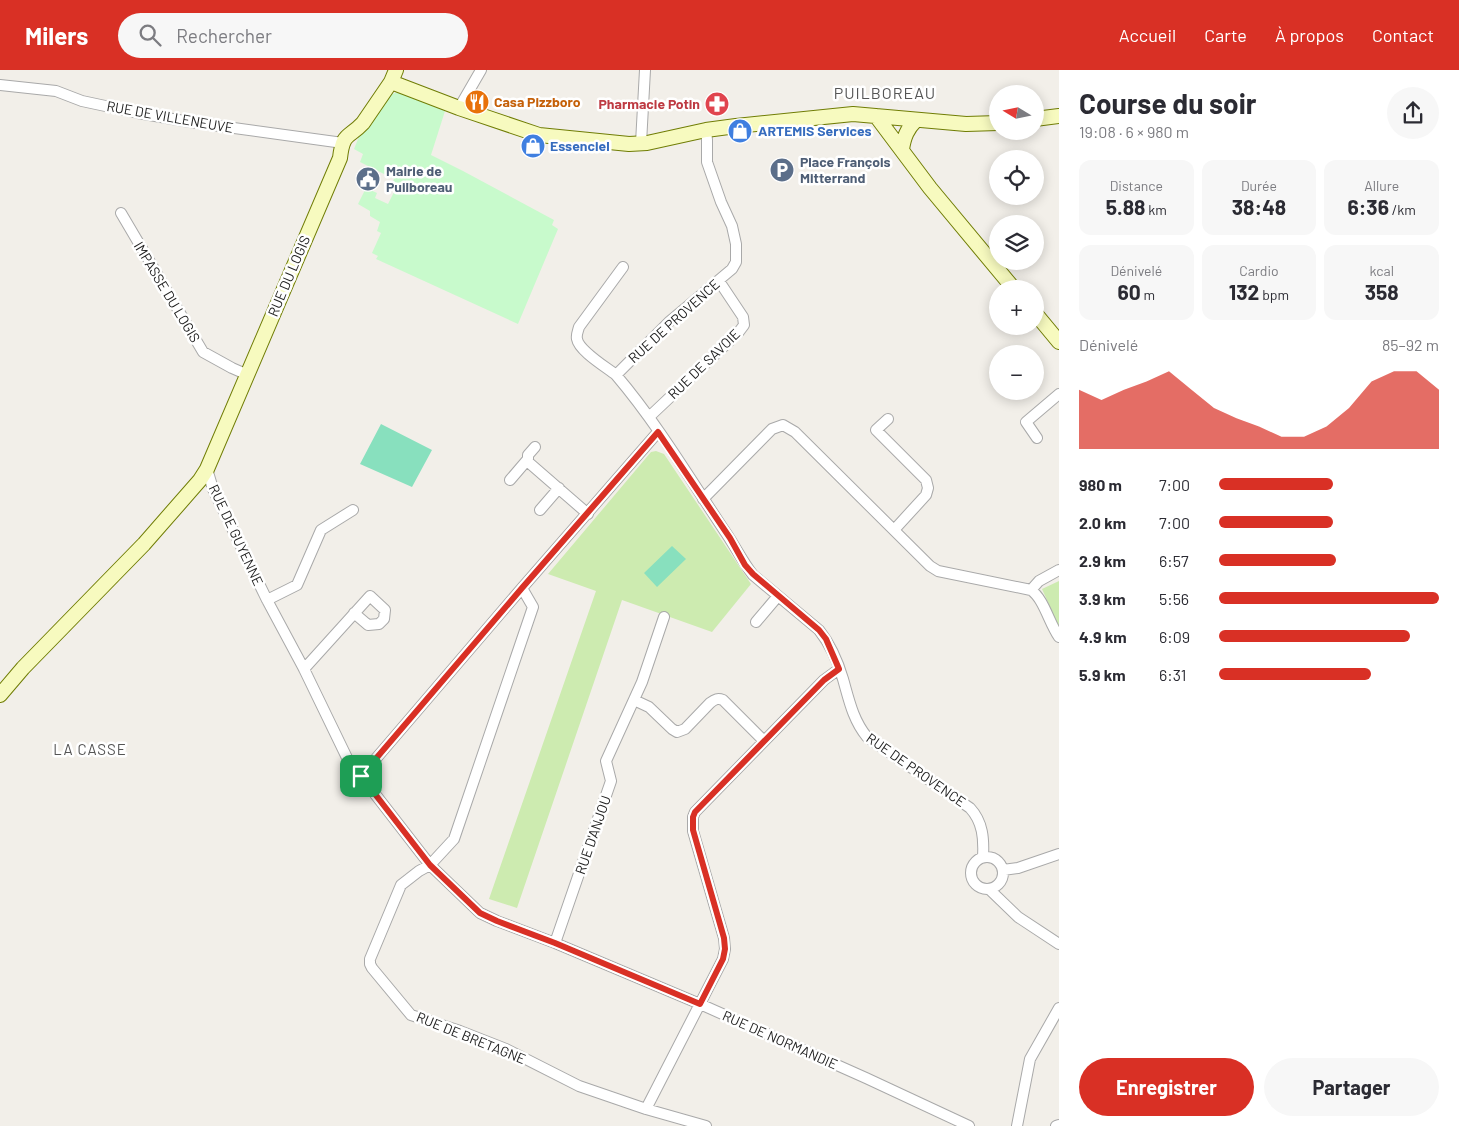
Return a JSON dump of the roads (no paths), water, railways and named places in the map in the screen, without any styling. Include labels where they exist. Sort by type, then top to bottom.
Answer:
[{"type":"street","points":[[459,108],[481,70]]},
{"type":"street","points":[[641,143],[645,70]]},
{"type":"street","points":[[342,143],[349,134],[358,129],[363,123],[393,76],[459,108],[539,135],[629,144],[706,130],[852,114],[966,124],[989,123]]},
{"type":"street","name":"RUE DE VILLENEUVE","points":[[0,85],[56,91],[82,100],[147,115],[342,143]]},
{"type":"street","points":[[876,116],[930,188],[1007,280]]},
{"type":"street","points":[[1044,118],[1059,116]]},
{"type":"street","points":[[902,149],[905,134],[916,120]]},
{"type":"street","name":"RUE DE PROVENCE","points":[[706,130],[707,162],[721,202],[732,226],[736,244],[736,262],[732,269],[670,321],[616,374],[649,417],[730,538],[745,565],[822,635],[839,669],[856,720],[867,737],[970,808],[977,816],[981,825],[983,857]]},
{"type":"street","name":"RUE DU LOGIS","points":[[0,695],[29,661],[144,544],[204,475],[340,158],[342,143]]},
{"type":"street","name":"IMPASSE DU LOGIS","points":[[121,213],[203,352],[248,375]]},
{"type":"street","points":[[616,374],[583,350],[579,345],[577,334],[579,327],[623,266]]},
{"type":"street","name":"RUE DE SAVOIE","points":[[649,417],[738,333],[744,325],[743,317],[719,281]]},
{"type":"street","points":[[1044,324],[1059,342]]},
{"type":"street","points":[[1038,438],[1026,422],[1059,394]]},
{"type":"street","points":[[888,419],[876,430],[926,480],[928,488],[926,495],[894,530]]},
{"type":"street","points":[[703,499],[772,429],[783,425],[795,432],[930,566],[938,572],[1031,590],[1039,598],[1052,627],[1059,637]]},
{"type":"street","points":[[361,776],[658,432]]},
{"type":"street","points":[[510,480],[527,461],[528,455],[535,447]]},
{"type":"street","points":[[527,461],[588,514]]},
{"type":"street","name":"RUE DE GUYENNE","points":[[204,475],[304,669],[350,764],[361,776]]},
{"type":"street","points":[[540,510],[559,488]]},
{"type":"street","name":"RUE DE GUYENNE","points":[[267,600],[297,585],[321,530],[353,510]]},
{"type":"street","points":[[1031,590],[1039,581],[1059,570]]},
{"type":"street","name":"RUE DE BRETAGNE","points":[[522,588],[533,607],[454,839],[430,865],[419,870],[401,885],[370,959],[370,964],[411,1014],[506,1049],[579,1086],[646,1109],[706,1126]]},
{"type":"street","points":[[756,622],[778,596]]},
{"type":"street","points":[[304,669],[354,613]]},
{"type":"street","name":"RUE D'ANJOU","points":[[555,943],[611,781],[606,761],[642,682],[664,617]]},
{"type":"street","points":[[646,1109],[723,959],[725,949],[724,938],[693,830],[695,812],[824,680],[839,669]]},
{"type":"street","points":[[634,700],[649,707],[677,732],[685,729],[710,702],[720,699],[764,742]]},
{"type":"street","name":"RUE DE NORMANDIE","points":[[361,776],[430,865],[480,913],[700,1004],[858,1074],[969,1126]]},
{"type":"street","points":[[1002,870],[1018,868],[1059,854]]},
{"type":"street","points":[[989,889],[1000,882],[1002,870],[994,859],[983,857],[972,867],[972,878],[975,884],[989,889],[1018,918],[1059,944]]},
{"type":"street","points":[[1017,1126],[1030,1059],[1059,1008]]},
{"type":"place","name":"Casa Pizzboro","points":[[477,102]]},
{"type":"place","name":"Pharmacie Potin","points":[[717,104]]},
{"type":"place","name":"ARTEMIS Services","points":[[740,131]]},
{"type":"place","name":"Essenciel","points":[[533,146]]},
{"type":"place","name":"Place François Mitterrand","points":[[782,170]]},
{"type":"place","name":"Mairie de Puilboreau","points":[[368,179]]},
{"type":"district","name":"PUILBOREAU","points":[[885,93]]},
{"type":"district","name":"LA CASSE","points":[[90,750]]}]
